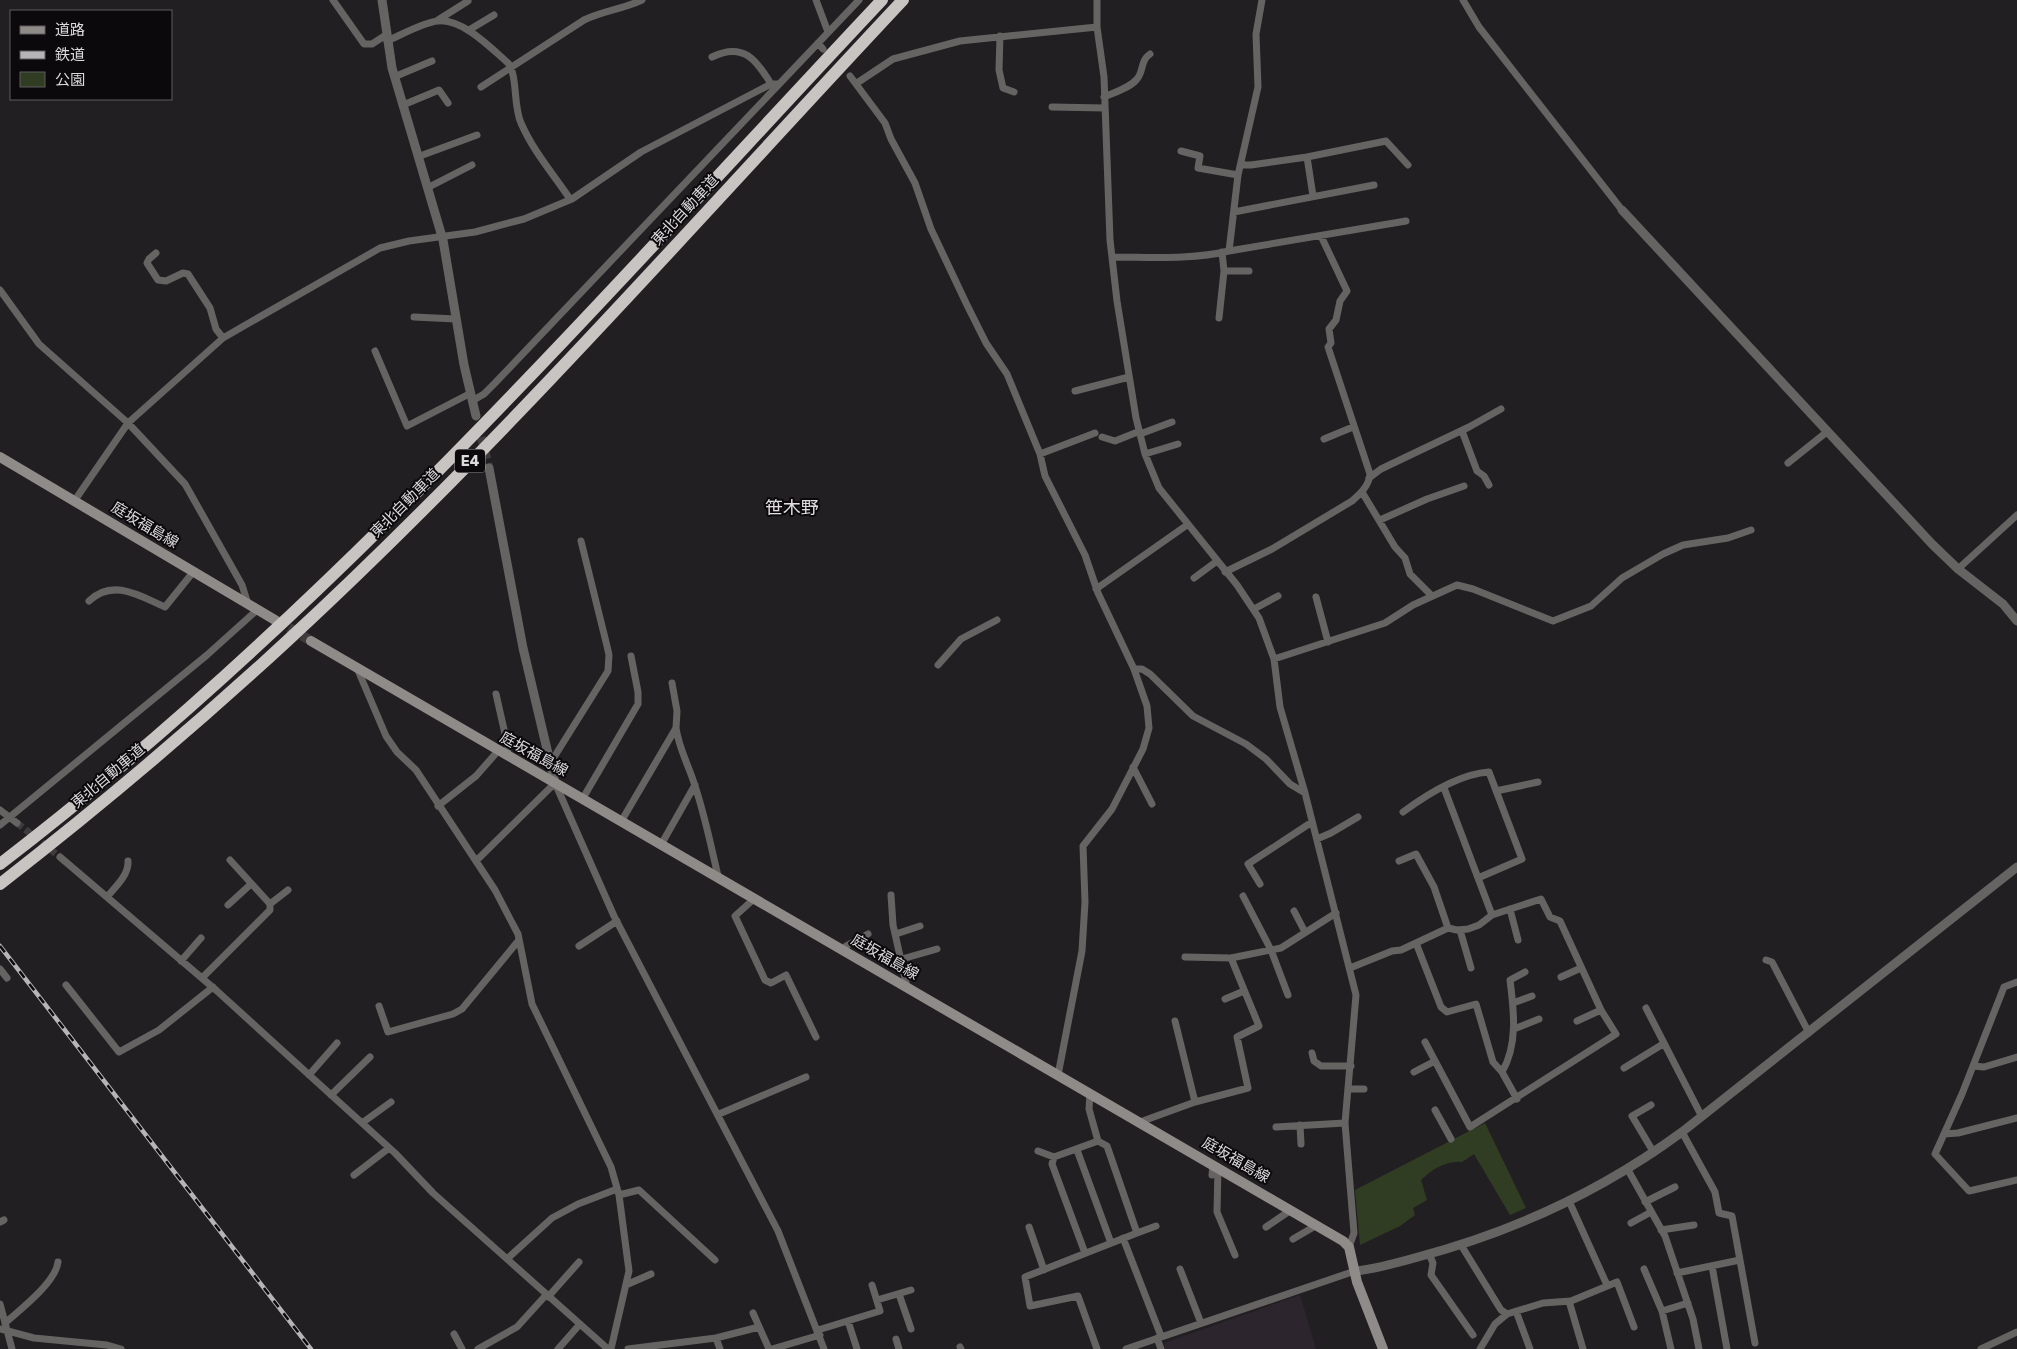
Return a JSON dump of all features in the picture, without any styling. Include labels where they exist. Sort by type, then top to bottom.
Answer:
[{"type":"highway","name":"東北自動車道","points":[[0,864],[131,759],[267,638],[353,557],[580,325],[882,0]]},
{"type":"highway","name":"東北自動車道","points":[[0,884],[154,759],[288,640],[365,566],[597,328],[903,0]]},
{"type":"main road","name":"庭坂福島線","points":[[0,457],[275,620]]},
{"type":"main road","name":"庭坂福島線","points":[[311,641],[502,754],[622,820],[1090,1092],[1215,1169],[1291,1210],[1349,1246]]},
{"type":"main road","points":[[1349,1246],[1355,1271],[1383,1349]]},
{"type":"street","points":[[333,0],[364,44],[372,44],[438,20],[468,1]]},
{"type":"street","points":[[382,0],[386,38],[394,77],[420,156],[442,236],[456,319],[476,416]]},
{"type":"street","points":[[481,87],[584,20],[597,13],[614,10],[642,0]]},
{"type":"street","points":[[816,0],[828,32]]},
{"type":"street","points":[[375,351],[407,426],[472,397],[484,394],[859,0]]},
{"type":"street","points":[[1097,0],[1097,27],[1105,108],[1112,257],[1129,377],[1145,454],[1160,488],[1254,609],[1274,659],[1280,707],[1305,793],[1350,968],[1357,1008],[1345,1123],[1354,1233],[1349,1246]]},
{"type":"street","points":[[1219,318],[1225,252],[1234,212],[1238,175],[1258,87],[1256,34],[1262,0]]},
{"type":"street","points":[[1463,0],[1485,34],[1622,210],[1932,544],[1958,569],[2003,604],[2017,621]]},
{"type":"street","points":[[470,30],[494,15]]},
{"type":"street","points":[[438,20],[470,30],[511,67],[514,96],[521,123],[570,199]]},
{"type":"street","points":[[857,83],[883,64],[902,56],[960,41],[1097,27]]},
{"type":"street","points":[[1000,36],[999,70],[1003,88],[1014,92]]},
{"type":"street","points":[[818,43],[823,49]]},
{"type":"street","points":[[712,57],[730,52],[744,53],[752,57],[770,84]]},
{"type":"street","points":[[1104,97],[1132,84],[1139,77],[1144,59],[1150,54]]},
{"type":"street","points":[[394,77],[432,60]]},
{"type":"street","points":[[850,76],[885,123],[891,139],[915,183],[932,230],[967,306],[986,343],[1007,374],[1040,454],[1045,476],[1077,537],[1096,589],[1134,669],[1147,706],[1149,728],[1143,749],[1112,809],[1083,846],[1085,902],[1082,951],[1058,1074]]},
{"type":"street","points":[[74,500],[128,423],[223,338],[380,248],[409,241],[442,236],[458,236],[524,219],[570,199],[641,152],[770,84],[779,84]]},
{"type":"street","points":[[403,105],[440,90],[448,102]]},
{"type":"street","points":[[1052,107],[1105,108]]},
{"type":"street","points":[[420,156],[477,135]]},
{"type":"street","points":[[1241,165],[1307,156],[1386,141],[1408,165]]},
{"type":"street","points":[[1181,151],[1200,156],[1198,168],[1238,175]]},
{"type":"street","points":[[1307,156],[1313,196]]},
{"type":"street","points":[[429,187],[472,165]]},
{"type":"street","points":[[1234,212],[1374,185]]},
{"type":"street","points":[[1112,257],[1164,257],[1225,252],[1406,221]]},
{"type":"street","points":[[1322,236],[1347,291],[1340,301],[1336,320],[1329,329],[1331,343],[1328,347],[1369,478]]},
{"type":"street","points":[[156,253],[148,259],[147,264],[158,280],[166,281],[183,273],[188,274],[210,308],[216,329],[223,338]]},
{"type":"street","points":[[1224,271],[1249,271]]},
{"type":"street","points":[[0,290],[2,298],[38,344],[128,423],[185,484],[253,607],[207,655],[0,825]]},
{"type":"street","points":[[414,317],[456,319]]},
{"type":"street","points":[[1075,391],[1129,377]]},
{"type":"street","points":[[1225,572],[1272,549],[1344,506],[1362,492],[1369,478],[1381,469],[1462,431],[1501,409]]},
{"type":"street","points":[[1102,437],[1115,441],[1172,422]]},
{"type":"street","points":[[1324,439],[1354,427]]},
{"type":"street","points":[[1462,431],[1477,471],[1484,476],[1489,485]]},
{"type":"street","points":[[1788,463],[1828,431]]},
{"type":"street","points":[[1040,454],[1095,433]]},
{"type":"street","points":[[1145,454],[1178,444]]},
{"type":"street","points":[[489,468],[522,648],[555,783],[617,922],[719,1114],[778,1231],[819,1332],[824,1349]]},
{"type":"street","points":[[1380,520],[1427,499],[1464,486]]},
{"type":"street","points":[[1362,492],[1395,547],[1405,558],[1410,574],[1432,596]]},
{"type":"street","points":[[1958,569],[2017,515]]},
{"type":"street","points":[[1096,589],[1187,525]]},
{"type":"street","points":[[1274,659],[1385,623],[1453,586],[1463,586],[1553,621],[1591,606],[1622,578],[1663,554],[1688,544],[1728,538],[1751,530]]},
{"type":"street","points":[[550,762],[608,671],[607,646],[581,541]]},
{"type":"street","points":[[1194,578],[1217,561]]},
{"type":"street","points":[[89,601],[102,591],[122,589],[165,607],[194,571]]},
{"type":"street","points":[[1254,609],[1278,596]]},
{"type":"street","points":[[1316,597],[1328,642]]},
{"type":"street","points":[[938,665],[960,639],[997,620]]},
{"type":"street","points":[[583,798],[638,704],[638,692],[631,656]]},
{"type":"street","points":[[60,857],[213,987],[389,1148],[433,1193],[609,1349],[626,1285],[628,1261],[618,1192],[611,1167],[532,1004],[519,940],[495,890],[416,770],[397,752],[386,736],[357,668]]},
{"type":"street","points":[[1134,669],[1142,669],[1150,674],[1193,716],[1246,744],[1266,759],[1290,784],[1305,793]]},
{"type":"street","points":[[672,683],[677,711],[676,728],[681,751],[694,785],[718,876]]},
{"type":"street","points":[[438,806],[476,776],[508,747],[496,694]]},
{"type":"street","points":[[622,820],[676,728]]},
{"type":"street","points":[[1133,767],[1152,804]]},
{"type":"street","points":[[1403,812],[1428,794],[1473,773],[1489,772],[1522,859],[1478,878]]},
{"type":"street","points":[[1496,791],[1538,782]]},
{"type":"street","points":[[476,861],[555,783]]},
{"type":"street","points":[[662,843],[694,785]]},
{"type":"street","points":[[1444,788],[1492,915]]},
{"type":"street","points":[[0,810],[17,823]]},
{"type":"street","points":[[1317,839],[1358,817]]},
{"type":"street","points":[[1260,884],[1248,864],[1312,822]]},
{"type":"street","points":[[1399,861],[1416,854],[1434,887],[1448,928]]},
{"type":"street","points":[[202,978],[270,910],[270,904],[230,860]]},
{"type":"street","points":[[106,897],[126,874],[129,867],[128,862]]},
{"type":"street","points":[[1126,1349],[1355,1271],[1461,1245],[1569,1201],[1628,1170],[1702,1117],[2017,867]]},
{"type":"street","points":[[228,905],[251,884]]},
{"type":"street","points":[[270,904],[288,890]]},
{"type":"street","points":[[891,895],[896,934],[907,987]]},
{"type":"street","points":[[1243,896],[1271,950],[1288,995]]},
{"type":"street","points":[[755,898],[735,916],[766,980],[771,983],[786,975],[816,1037]]},
{"type":"street","points":[[1350,968],[1416,943],[1448,928],[1460,930],[1479,925],[1492,915],[1541,898],[1550,917],[1560,921],[1601,1010],[1616,1034],[1517,1099],[1470,1127],[1425,1042]]},
{"type":"street","points":[[1510,909],[1518,940]]},
{"type":"street","points":[[1294,911],[1306,932]]},
{"type":"street","points":[[1185,957],[1231,958],[1271,950],[1287,945],[1336,913]]},
{"type":"street","points":[[579,946],[617,922]]},
{"type":"street","points":[[896,934],[920,926]]},
{"type":"street","points":[[1460,930],[1471,968]]},
{"type":"street","points":[[843,950],[846,946],[868,934]]},
{"type":"street","points":[[181,961],[201,938]]},
{"type":"street","points":[[379,1006],[388,1032],[453,1014],[462,1008],[519,940]]},
{"type":"street","points":[[1416,943],[1441,1007],[1447,1012],[1476,1004],[1493,1062],[1502,1072],[1517,1099]]},
{"type":"street","points":[[902,959],[938,949]]},
{"type":"street","points":[[1140,1122],[1195,1102],[1248,1088],[1236,1037],[1259,1026],[1231,958]]},
{"type":"street","points":[[1766,960],[1772,962],[1809,1033]]},
{"type":"street","points":[[1561,977],[1581,968]]},
{"type":"street","points":[[0,969],[7,978]]},
{"type":"street","points":[[1502,1072],[1507,1064],[1514,1029],[1510,980],[1524,972]]},
{"type":"street","points":[[2017,982],[2004,987],[1973,1066],[1935,1154],[1969,1191],[2017,1180]]},
{"type":"street","points":[[66,986],[119,1052],[159,1030],[213,987]]},
{"type":"street","points":[[1225,999],[1244,991]]},
{"type":"street","points":[[1513,1003],[1532,996]]},
{"type":"street","points":[[1646,1008],[1702,1117]]},
{"type":"street","points":[[1577,1021],[1601,1010]]},
{"type":"street","points":[[1514,1029],[1539,1019]]},
{"type":"street","points":[[1175,1021],[1195,1102]]},
{"type":"street","points":[[309,1075],[337,1043]]},
{"type":"street","points":[[1624,1068],[1664,1044]]},
{"type":"street","points":[[1312,1053],[1314,1061],[1321,1066],[1351,1066]]},
{"type":"street","points":[[331,1095],[370,1057]]},
{"type":"street","points":[[1973,1066],[1984,1067],[2017,1057]]},
{"type":"street","points":[[1414,1072],[1435,1061]]},
{"type":"street","points":[[719,1114],[806,1077]]},
{"type":"street","points":[[1348,1089],[1364,1089]]},
{"type":"street","points":[[1090,1092],[1089,1109],[1098,1141],[1107,1146],[1137,1233]]},
{"type":"street","points":[[362,1123],[391,1102]]},
{"type":"street","points":[[1651,1105],[1632,1116],[1654,1153]]},
{"type":"street","points":[[1435,1110],[1451,1139]]},
{"type":"street","points":[[1944,1134],[1958,1133],[2017,1118]]},
{"type":"street","points":[[1276,1127],[1345,1123]]},
{"type":"street","points":[[1300,1125],[1302,1144]]},
{"type":"street","points":[[1682,1132],[1714,1192],[1719,1213],[1732,1216],[1756,1343]]},
{"type":"street","points":[[1038,1151],[1054,1157],[1098,1141]]},
{"type":"street","points":[[354,1175],[389,1148]]},
{"type":"street","points":[[1077,1150],[1111,1243]]},
{"type":"street","points":[[1054,1157],[1052,1164],[1085,1253]]},
{"type":"street","points":[[1215,1169],[1217,1212],[1235,1255]]},
{"type":"street","points":[[1628,1170],[1665,1236],[1688,1303],[1699,1349]]},
{"type":"street","points":[[1645,1202],[1675,1187]]},
{"type":"street","points":[[507,1259],[552,1218],[618,1192],[639,1190],[715,1260]]},
{"type":"street","points":[[1569,1201],[1607,1285]]},
{"type":"street","points":[[1266,1227],[1291,1210]]},
{"type":"street","points":[[1631,1223],[1651,1212]]},
{"type":"street","points":[[1293,1239],[1317,1225]]},
{"type":"street","points":[[1661,1230],[1694,1225]]},
{"type":"street","points":[[1097,1349],[1078,1296],[1030,1306],[1025,1277],[1156,1226]]},
{"type":"street","points":[[1029,1227],[1044,1270]]},
{"type":"street","points":[[1123,1238],[1159,1337],[1161,1349]]},
{"type":"street","points":[[1461,1245],[1501,1310],[1507,1314]]},
{"type":"street","points":[[1429,1254],[1432,1263],[1431,1275],[1473,1335]]},
{"type":"street","points":[[1677,1274],[1740,1260]]},
{"type":"street","points":[[12,1349],[4,1330],[6,1323],[50,1280],[56,1272],[58,1262]]},
{"type":"street","points":[[478,1349],[517,1327],[579,1262]]},
{"type":"street","points":[[1712,1266],[1728,1349]]},
{"type":"street","points":[[1180,1269],[1200,1323]]},
{"type":"street","points":[[1644,1269],[1662,1311],[1671,1349]]},
{"type":"street","points":[[626,1285],[651,1274]]},
{"type":"street","points":[[1480,1349],[1496,1324],[1507,1314],[1543,1303],[1569,1301],[1617,1282],[1634,1327]]},
{"type":"street","points":[[752,1313],[771,1349],[848,1320],[880,1311],[872,1285]]},
{"type":"street","points":[[877,1300],[911,1290]]},
{"type":"street","points":[[899,1294],[911,1329]]},
{"type":"street","points":[[1569,1301],[1583,1349]]},
{"type":"street","points":[[1662,1311],[1688,1303]]},
{"type":"street","points":[[0,1304],[6,1323]]},
{"type":"street","points":[[1516,1311],[1530,1349]]},
{"type":"street","points":[[848,1320],[857,1349]]},
{"type":"street","points":[[558,1349],[580,1324]]},
{"type":"street","points":[[628,1349],[716,1338],[759,1327]]},
{"type":"street","points":[[4,1330],[34,1338],[107,1345],[121,1349]]},
{"type":"street","points":[[1982,1349],[2017,1332]]},
{"type":"street","points":[[454,1334],[462,1349]]},
{"type":"street","points":[[716,1338],[720,1349]]},
{"type":"street","points":[[896,1339],[899,1349]]},
{"type":"shaded area","points":[[1300,1295],[1316,1349],[1165,1349],[1164,1343]]},
{"type":"green space","points":[[1485,1123],[1526,1208],[1510,1215],[1474,1154],[1462,1162],[1451,1162],[1430,1172],[1421,1180],[1427,1200],[1413,1208],[1415,1215],[1400,1226],[1360,1245],[1355,1190]]},
{"type":"tunnel","points":[[478,424],[489,468]]},
{"type":"tunnel","points":[[276,620],[311,641]]},
{"type":"tunnel","points":[[17,823],[60,857]]},
{"type":"railway","points":[[0,946],[311,1349]]},
{"type":"district","name":"笹木野","points":[[792,508]]}]
